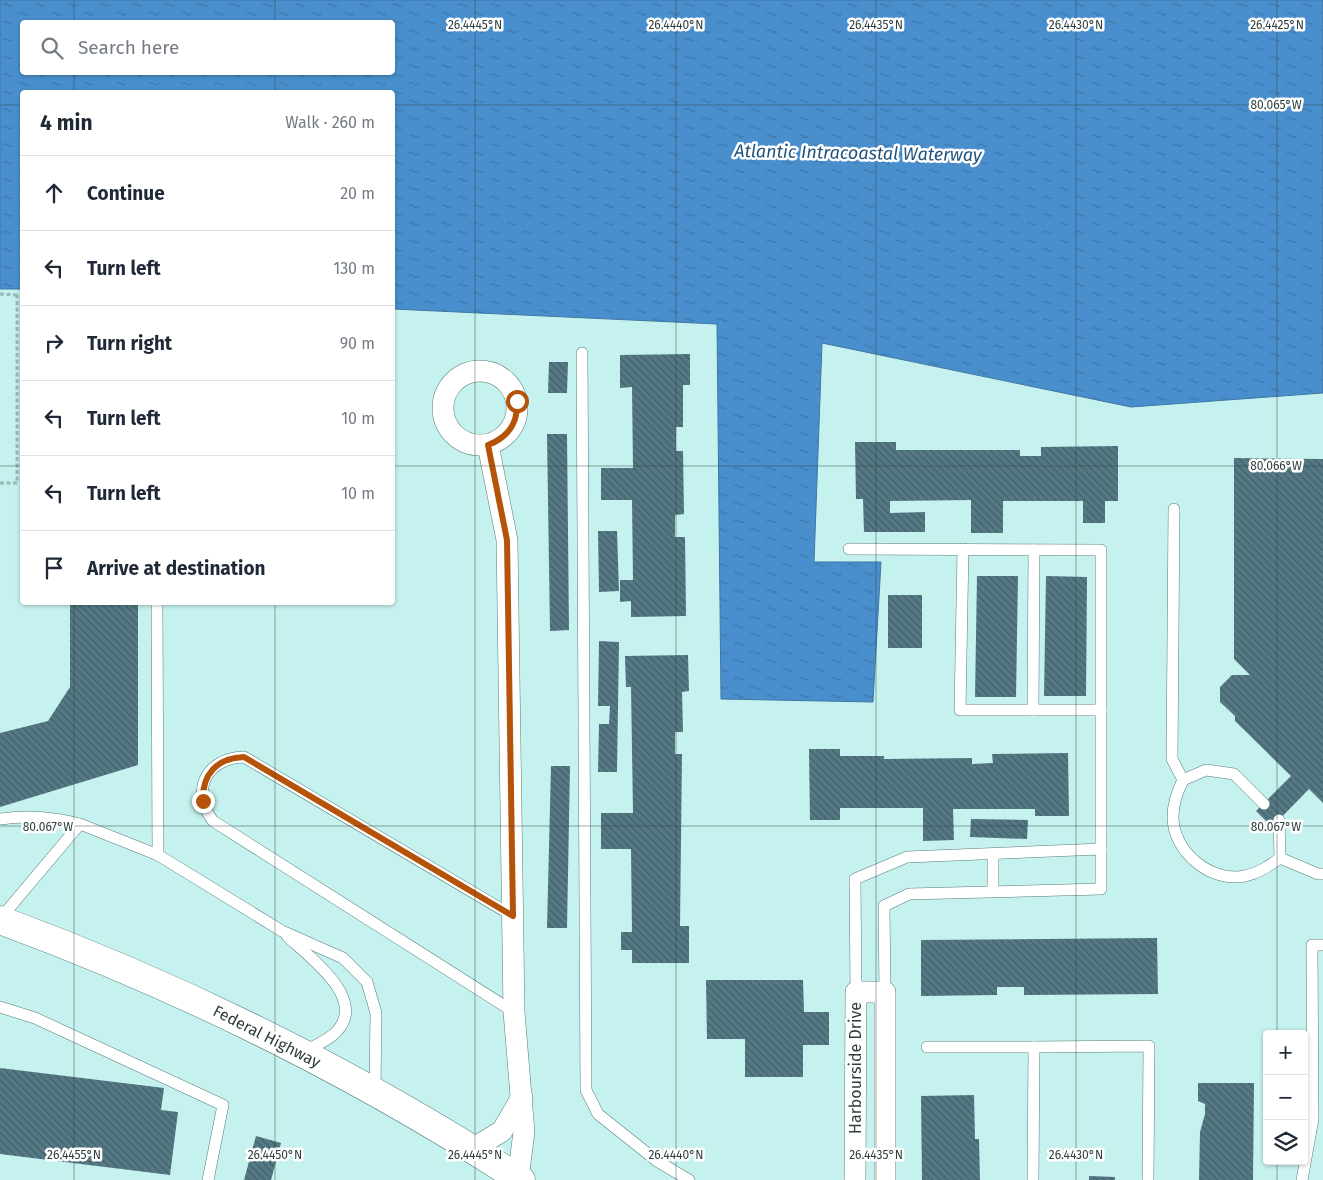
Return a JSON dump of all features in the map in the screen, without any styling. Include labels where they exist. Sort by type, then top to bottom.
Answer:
[{"type":"main road","name":"Federal Highway","points":[[0,919],[67,944],[204,1004],[375,1093],[519,1179]]},
{"type":"street","points":[[488,445],[507,540],[514,1012],[524,1132],[519,1179]]},
{"type":"street","name":"Harbourside Drive","points":[[855,1180],[856,992],[885,992],[885,1180]]},
{"type":"street","points":[[471,1150],[502,1131],[522,1097]]},
{"type":"lane","points":[[582,353],[586,1090],[598,1114],[657,1161],[689,1180]]},
{"type":"lane","points":[[1174,509],[1172,759],[1183,780]]},
{"type":"lane","points":[[849,549],[1101,550],[1101,888],[909,894],[884,906],[885,992]]},
{"type":"lane","points":[[963,549],[960,710],[1101,710]]},
{"type":"lane","points":[[1033,710],[1034,550]]},
{"type":"lane","points":[[157,605],[158,855]]},
{"type":"lane","points":[[513,916],[244,757],[232,757],[221,762],[212,768],[205,778],[202,789],[203,801],[206,812],[213,821],[514,1012]]},
{"type":"lane","points":[[1264,804],[1234,774],[1206,770],[1183,780],[1175,798],[1173,818],[1178,838],[1189,856],[1204,869],[1224,876],[1244,876],[1263,870],[1280,858]]},
{"type":"lane","points":[[0,819],[22,816],[51,816],[80,824],[158,855],[282,931],[343,958],[367,982],[376,1013],[375,1093]]},
{"type":"lane","points":[[1279,820],[1280,858]]},
{"type":"lane","points":[[0,919],[80,824]]},
{"type":"lane","points":[[856,992],[855,879],[907,857],[1101,849]]},
{"type":"lane","points":[[993,854],[994,892]]},
{"type":"lane","points":[[1280,858],[1318,874],[1323,874]]},
{"type":"lane","points":[[282,931],[337,986],[346,1003],[346,1013],[338,1031],[301,1053]]},
{"type":"lane","points":[[1302,1180],[1313,1119],[1318,983],[1312,945],[1323,945]]},
{"type":"lane","points":[[0,1007],[35,1018],[223,1105],[208,1180]]},
{"type":"lane","points":[[927,1047],[1149,1046],[1148,1180]]},
{"type":"lane","points":[[1034,1047],[1034,1180]]},
{"type":"path","points":[[0,294],[17,295],[17,483],[0,483]]},
{"type":"water","name":"Atlantic Intracoastal Waterway","points":[[0,0],[1323,0],[1323,393],[1131,407],[822,343],[814,562],[881,562],[873,702],[721,699],[717,324],[395,309],[395,90],[20,90],[20,289],[0,289]]},
{"type":"building","points":[[690,354],[690,385],[683,385],[683,427],[676,427],[676,451],[683,451],[684,514],[675,515],[675,537],[685,537],[686,616],[631,617],[631,601],[620,602],[620,580],[633,580],[632,500],[601,500],[601,468],[633,468],[632,387],[620,388],[620,355]]},
{"type":"building","points":[[549,362],[568,362],[567,393],[548,393]]},
{"type":"building","points":[[547,434],[567,434],[569,630],[550,631]]},
{"type":"building","points":[[855,442],[896,442],[896,450],[1020,450],[1020,456],[1041,456],[1041,447],[1118,446],[1118,501],[1105,501],[1105,523],[1083,523],[1083,501],[1003,501],[1003,533],[971,533],[971,500],[890,501],[890,513],[925,512],[925,532],[864,532],[863,499],[856,499]]},
{"type":"building","points":[[1234,458],[1323,459],[1323,803],[1309,789],[1272,827],[1256,811],[1291,776],[1235,721],[1235,716],[1220,702],[1220,687],[1232,675],[1250,675],[1234,659]]},
{"type":"building","points":[[598,531],[617,531],[619,591],[599,592]]},
{"type":"building","points":[[977,576],[1018,576],[1016,697],[975,697]]},
{"type":"building","points":[[1046,576],[1087,577],[1086,696],[1044,696]]},
{"type":"building","points":[[888,595],[922,595],[922,648],[888,648]]},
{"type":"building","points":[[70,605],[138,605],[138,765],[0,807],[0,733],[48,721],[70,687]]},
{"type":"building","points":[[599,641],[619,642],[617,772],[598,772],[599,724],[609,724],[610,706],[598,706]]},
{"type":"building","points":[[688,655],[689,691],[682,692],[683,732],[675,732],[675,754],[682,754],[680,926],[689,926],[689,963],[632,963],[632,950],[621,950],[621,932],[632,932],[631,849],[601,849],[601,813],[633,813],[631,687],[626,687],[625,656]]},
{"type":"building","points":[[809,749],[840,749],[840,756],[884,756],[884,759],[972,758],[972,764],[993,763],[992,754],[1068,753],[1069,816],[1035,816],[1035,809],[953,809],[954,840],[923,841],[923,808],[840,808],[840,820],[810,820]]},
{"type":"building","points":[[551,766],[570,766],[567,928],[547,928]]},
{"type":"building","points":[[971,819],[1028,820],[1027,839],[970,837]]},
{"type":"building","points":[[1157,938],[1158,994],[1024,995],[1024,987],[997,987],[997,995],[921,996],[921,940]]},
{"type":"building","points":[[706,980],[803,980],[804,1012],[829,1012],[829,1045],[803,1045],[803,1077],[745,1077],[745,1039],[707,1039]]},
{"type":"building","points":[[0,1068],[164,1088],[161,1110],[178,1112],[170,1175],[0,1154]]},
{"type":"building","points":[[1198,1083],[1254,1083],[1253,1180],[1199,1180],[1200,1132],[1205,1114],[1205,1104],[1198,1101]]},
{"type":"building","points":[[974,1095],[975,1139],[979,1139],[980,1180],[922,1180],[921,1096]]},
{"type":"building","points":[[256,1136],[281,1143],[271,1180],[244,1180]]},
{"type":"building","points":[[1089,1176],[1115,1177],[1115,1180],[1089,1180]]},
{"type":"route","points":[[203,801],[202,789],[205,778],[212,768],[232,757],[244,757],[513,916],[507,540],[488,445],[508,434],[514,424],[517,413],[517,401]]}]
